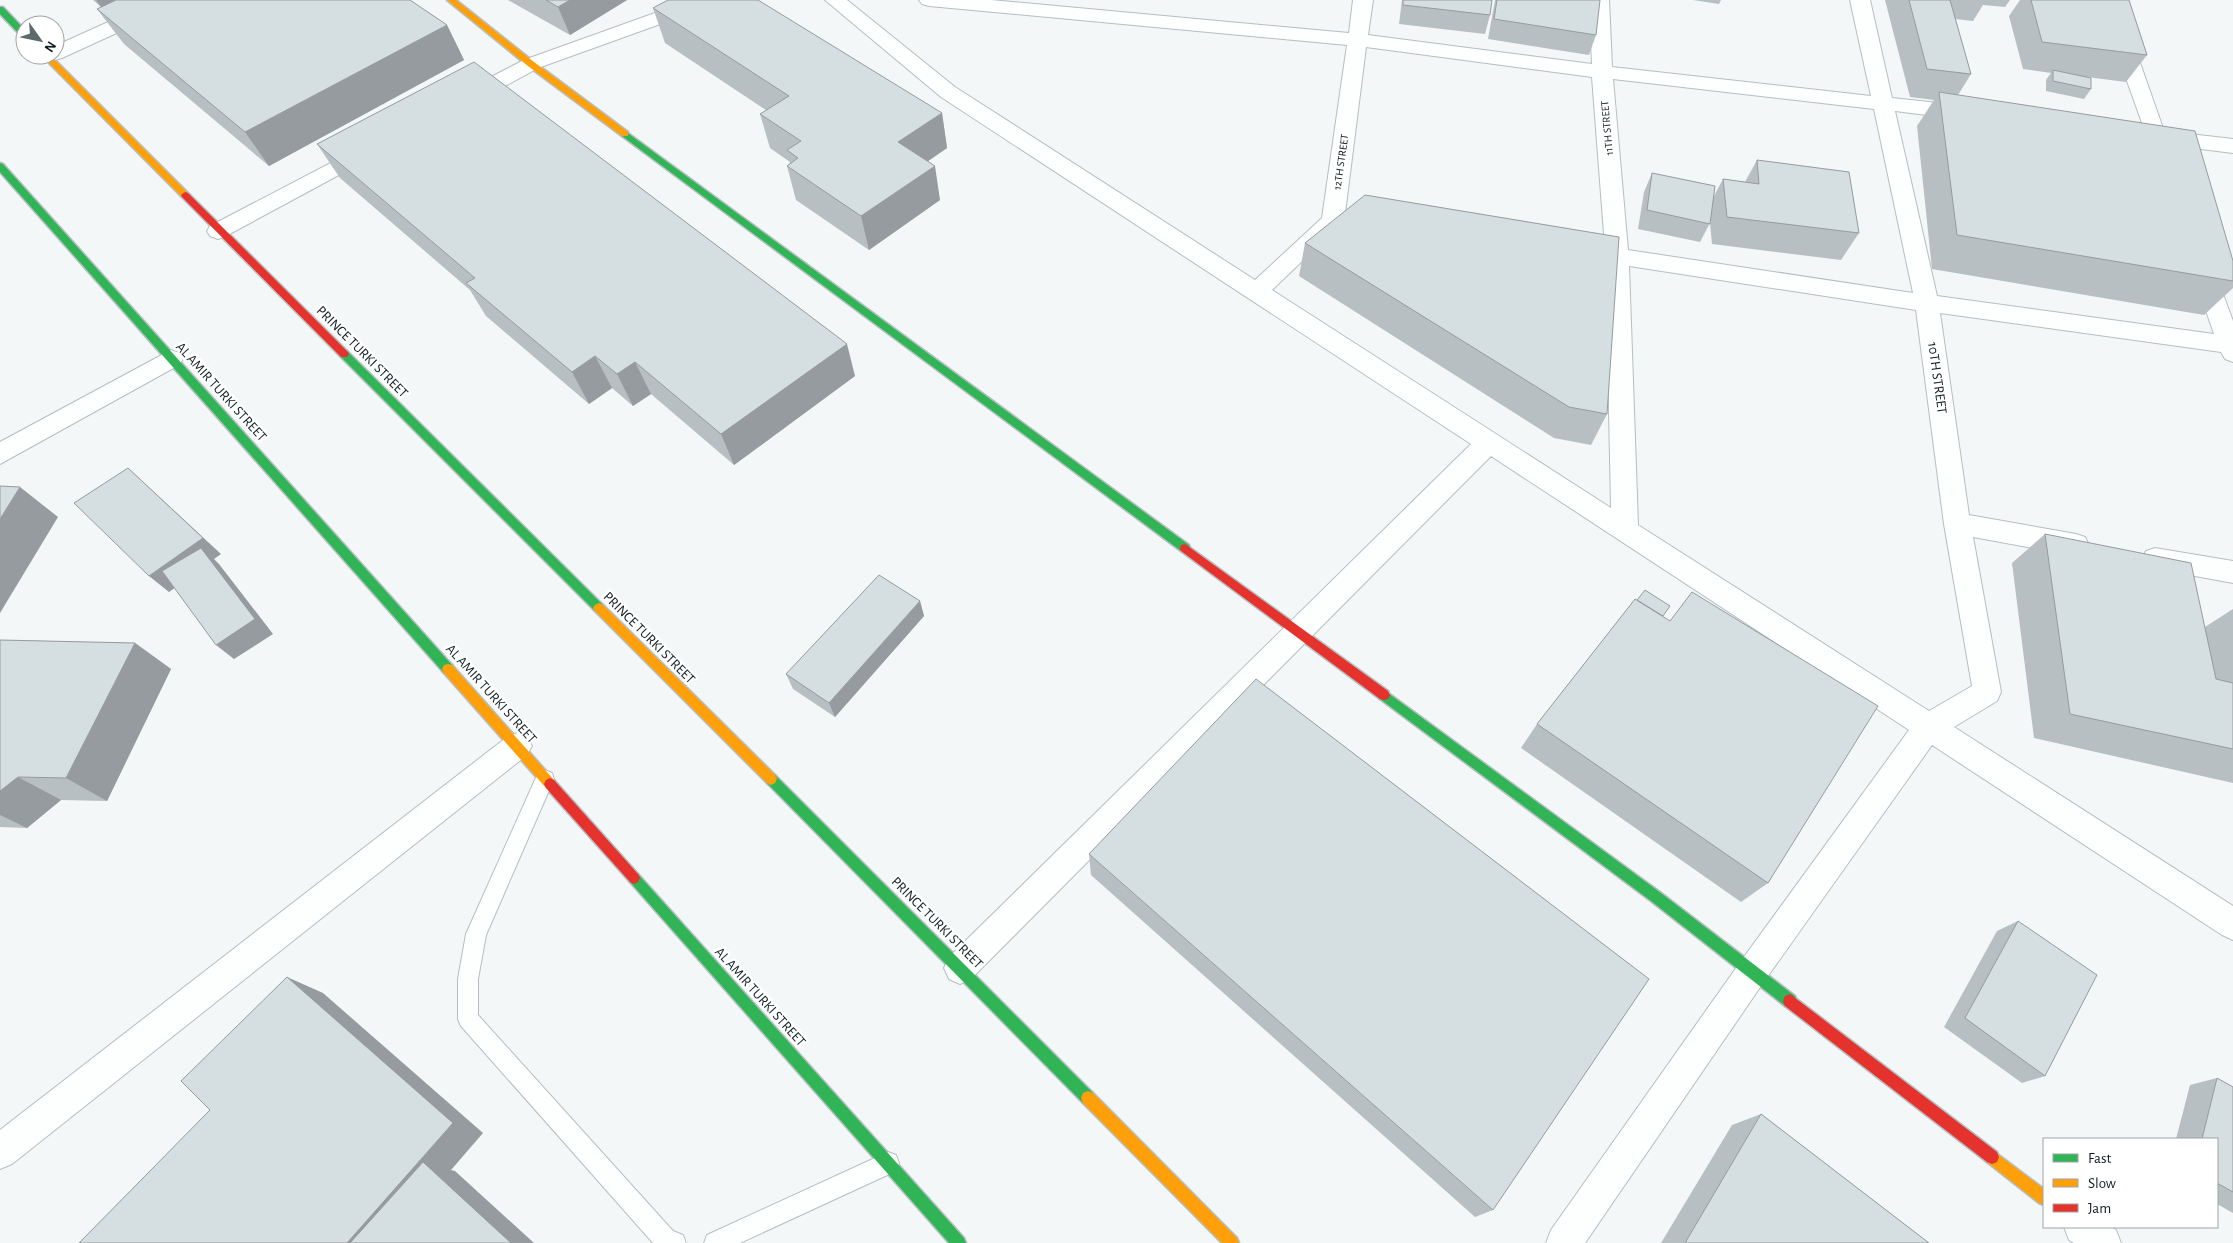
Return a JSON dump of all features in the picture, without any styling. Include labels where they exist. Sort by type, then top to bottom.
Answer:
[{"type":"main road","points":[[451,0],[531,64],[1656,897],[2043,1197]]},
{"type":"main road","points":[[0,9],[15,25]]},
{"type":"main road","name":"PRINCE TURKI STREET","points":[[60,65],[218,230],[960,968],[1232,1243]]},
{"type":"main road","name":"AL AMIR TURKI STREET","points":[[0,166],[959,1243]]},
{"type":"street","points":[[65,48],[173,0]]},
{"type":"street","points":[[453,105],[531,64],[709,0]]},
{"type":"street","points":[[835,0],[948,92],[2233,924]]},
{"type":"street","points":[[929,0],[1102,8],[1602,72],[1882,102],[1990,116]]},
{"type":"street","name":"12TH STREET","points":[[1256,292],[1343,222],[1363,0]]},
{"type":"street","name":"11TH STREET","points":[[1599,0],[1602,72],[1617,255],[1626,531]]},
{"type":"street","name":"10TH STREET","points":[[1860,0],[1927,303],[1957,524],[1987,692],[1928,727]]},
{"type":"street","points":[[2108,0],[2147,136],[2169,173]]},
{"type":"street","points":[[2147,136],[2233,146]]},
{"type":"street","points":[[218,230],[383,142]]},
{"type":"street","points":[[1559,248],[1617,255],[2232,348],[2198,254]]},
{"type":"street","points":[[0,454],[172,358]]},
{"type":"street","points":[[960,968],[1489,442]]},
{"type":"street","points":[[1957,524],[2100,549]]},
{"type":"street","points":[[2128,554],[2233,572]]},
{"type":"street","points":[[1564,1243],[1752,972],[1928,727]]},
{"type":"street","points":[[0,1152],[517,746]]},
{"type":"street","points":[[2083,1228],[2103,1243]]},
{"type":"lane","points":[[545,779],[476,934],[468,979],[468,1019],[665,1239],[675,1243]]},
{"type":"lane","points":[[715,1243],[888,1162]]},
{"type":"building","points":[[116,0],[410,0],[447,25],[245,132],[97,9]]},
{"type":"building","points":[[546,0],[570,0],[558,7]]},
{"type":"building","points":[[668,0],[758,0],[942,113],[898,142],[935,166],[861,216],[787,166],[798,158],[787,150],[801,141],[760,114],[789,96],[653,8]]},
{"type":"building","points":[[1403,0],[1492,0],[1490,15],[1403,5]]},
{"type":"building","points":[[1497,0],[1600,0],[1596,35],[1494,19]]},
{"type":"building","points":[[1909,0],[1950,0],[1971,74],[1927,69]]},
{"type":"building","points":[[2031,0],[2129,0],[2147,55],[2042,42]]},
{"type":"building","points":[[474,62],[847,344],[721,434],[635,362],[617,374],[595,356],[572,372],[466,283],[475,278],[317,144]]},
{"type":"building","points":[[2053,70],[2091,78],[2091,89],[2053,81]]},
{"type":"building","points":[[1939,92],[2195,131],[2233,261],[2233,281],[1957,235]]},
{"type":"building","points":[[1757,160],[1849,172],[1859,233],[1727,217],[1723,179],[1759,184]]},
{"type":"building","points":[[1652,173],[1715,186],[1710,224],[1647,210]]},
{"type":"building","points":[[1365,195],[1619,237],[1607,414],[1569,407],[1305,243]]},
{"type":"building","points":[[128,468],[203,538],[149,576],[74,503]]},
{"type":"building","points":[[0,486],[20,487],[0,519]]},
{"type":"building","points":[[2045,534],[2191,563],[2216,679],[2233,683],[2233,749],[2070,714]]},
{"type":"building","points":[[201,548],[255,619],[216,645],[162,571]]},
{"type":"building","points":[[879,575],[920,601],[829,703],[786,674]]},
{"type":"building","points":[[1645,590],[1670,606],[1663,616],[1637,600]]},
{"type":"building","points":[[1692,592],[1878,706],[1768,883],[1537,724],[1635,599],[1670,621]]},
{"type":"building","points":[[0,640],[135,643],[66,778],[18,777],[0,791]]},
{"type":"building","points":[[1256,679],[1649,979],[1493,1210],[1089,854]]},
{"type":"building","points":[[2018,921],[2097,975],[2045,1076],[1965,1018]]},
{"type":"building","points":[[287,977],[453,1123],[347,1243],[79,1243],[210,1110],[181,1081]]},
{"type":"building","points":[[2217,1078],[2233,1087],[2233,1192],[2218,1184],[2218,1138],[2202,1138]]},
{"type":"building","points":[[1761,1114],[1929,1243],[1685,1243]]},
{"type":"building","points":[[423,1162],[511,1243],[350,1243]]},
{"type":"traffic: fast","points":[[0,9],[15,25]]},
{"type":"traffic: fast","points":[[625,134],[1185,548]]},
{"type":"traffic: fast","points":[[0,166],[448,669]]},
{"type":"traffic: fast","points":[[344,354],[599,608]]},
{"type":"traffic: fast","points":[[1384,695],[1656,897],[1790,1001]]},
{"type":"traffic: fast","points":[[771,779],[1088,1098]]},
{"type":"traffic: fast","points":[[634,878],[959,1243]]},
{"type":"traffic: slow","points":[[451,0],[531,64],[625,134]]},
{"type":"traffic: slow","points":[[55,65],[185,195]]},
{"type":"traffic: slow","points":[[599,608],[771,779]]},
{"type":"traffic: slow","points":[[448,669],[550,784]]},
{"type":"traffic: slow","points":[[1088,1098],[1232,1243]]},
{"type":"traffic: slow","points":[[1992,1157],[2043,1197]]},
{"type":"traffic: jam","points":[[185,195],[344,354]]},
{"type":"traffic: jam","points":[[1185,548],[1384,695]]},
{"type":"traffic: jam","points":[[550,784],[634,878]]},
{"type":"traffic: jam","points":[[1790,1001],[1992,1157]]}]
